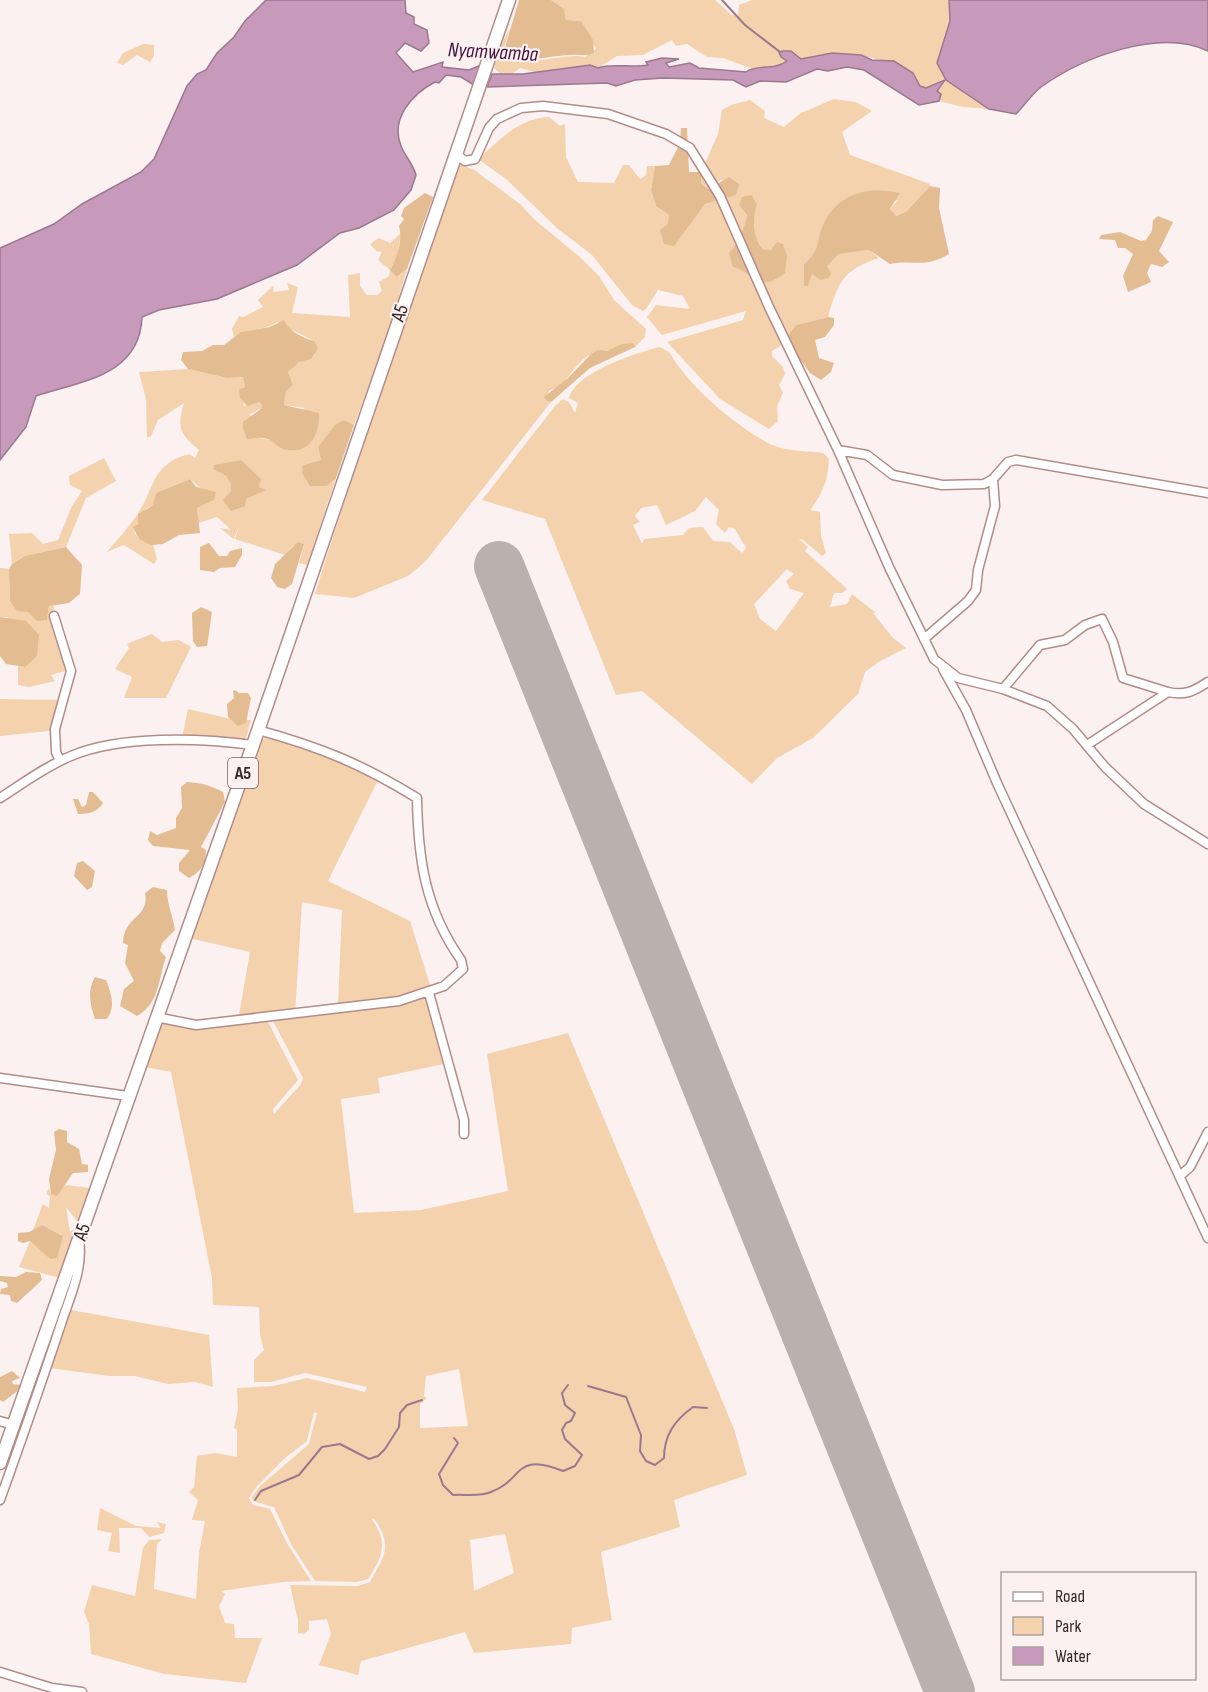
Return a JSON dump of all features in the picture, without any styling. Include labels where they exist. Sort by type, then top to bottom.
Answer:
[{"type":"highway","name":"A5","points":[[0,1463],[253,745],[481,82],[486,60],[509,0]]},
{"type":"street","points":[[456,154],[465,161],[475,159],[489,128],[497,118],[521,108],[543,106],[608,114],[682,142],[697,156],[720,196],[769,307],[838,450],[889,567],[934,659],[958,678],[1003,689],[1047,706],[1073,729],[1110,772],[1144,804],[1208,844]]},
{"type":"street","points":[[838,450],[863,453],[889,473],[923,482],[975,486],[993,479],[1008,462],[1016,460],[1208,493]]},
{"type":"street","points":[[924,639],[968,601],[976,590],[978,570],[994,506],[993,479]]},
{"type":"street","points":[[54,616],[71,671],[56,729],[56,752],[60,761]]},
{"type":"street","points":[[1003,689],[1040,645],[1065,640],[1085,625],[1102,619],[1113,642],[1123,678],[1168,692],[1183,694],[1191,693],[1208,682]]},
{"type":"street","points":[[943,668],[966,710],[997,783],[1181,1175],[1208,1238]]},
{"type":"street","points":[[1087,745],[1168,692]]},
{"type":"street","points":[[156,1017],[196,1025],[399,1001],[429,993],[444,986],[463,969],[461,960],[430,905],[418,849],[417,798],[353,761],[323,748],[258,730]]},
{"type":"street","points":[[0,798],[60,761],[91,750],[152,740],[175,739],[253,745]]},
{"type":"street","points":[[429,993],[465,1123],[464,1134]]},
{"type":"street","points":[[0,1078],[128,1096]]},
{"type":"street","points":[[1181,1175],[1190,1167],[1208,1132]]},
{"type":"street","points":[[0,1500],[37,1398],[73,1285],[81,1255],[79,1239]]},
{"type":"street","points":[[0,1421],[14,1425]]},
{"type":"street","points":[[0,1672],[52,1688],[82,1692]]},
{"type":"green space","points":[[551,0],[715,0],[732,15],[738,16],[739,5],[752,0],[949,0],[950,21],[938,63],[989,109],[963,107],[939,101],[940,94],[937,91],[944,81],[926,88],[920,86],[914,75],[907,69],[876,59],[833,53],[801,59],[786,51],[779,52],[787,61],[775,68],[755,70],[723,58],[707,57],[687,44],[676,46],[672,40],[643,55],[617,56],[598,68],[535,72],[520,68],[513,73],[501,74],[494,68],[501,45],[510,28],[503,53],[517,58],[536,60],[568,56],[585,57],[596,49],[581,21],[566,20],[564,9]]},
{"type":"green space","points":[[143,44],[154,45],[154,56],[150,62],[137,55],[123,65],[117,63],[123,53]]},
{"type":"green space","points":[[834,99],[856,102],[872,111],[842,132],[850,155],[930,184],[930,186],[907,211],[895,216],[890,209],[898,200],[823,225],[818,251],[804,264],[812,274],[827,266],[839,254],[869,250],[879,258],[857,268],[843,279],[828,317],[796,325],[779,347],[772,351],[772,356],[783,367],[785,374],[779,385],[783,393],[777,406],[778,421],[769,429],[720,399],[667,342],[743,320],[746,311],[662,335],[647,317],[656,305],[690,309],[683,296],[658,290],[643,311],[632,305],[592,255],[558,229],[506,179],[478,159],[519,126],[538,118],[549,117],[560,126],[565,124],[566,157],[578,182],[614,183],[623,165],[629,165],[640,179],[646,175],[647,166],[655,166],[651,190],[656,206],[669,215],[667,225],[697,214],[705,204],[726,198],[722,179],[708,189],[701,183],[701,172],[718,134],[722,110],[750,100],[765,111],[764,118],[784,127],[801,113]],"holes":[[[739,205],[757,205],[754,216],[755,234],[763,249],[771,250],[754,281],[729,253],[739,240],[746,220],[747,215]]]},
{"type":"green space","points":[[458,163],[474,170],[520,204],[535,220],[581,258],[599,276],[614,300],[646,329],[645,337],[635,347],[634,343],[588,356],[561,384],[549,391],[547,401],[551,402],[425,562],[408,576],[354,598],[315,594],[423,271]]},
{"type":"green space","points":[[401,233],[397,256],[390,270],[378,260],[382,252],[376,251],[370,244],[379,238],[390,243]]},
{"type":"green space","points":[[407,269],[385,344],[354,425],[344,420],[318,447],[321,460],[303,465],[327,486],[336,478],[307,565],[299,563],[304,545],[293,546],[285,555],[235,539],[239,526],[234,539],[220,528],[231,530],[217,517],[198,523],[197,508],[214,500],[190,479],[156,493],[152,506],[145,509],[134,532],[139,539],[153,545],[157,559],[154,564],[124,545],[107,552],[137,515],[160,471],[167,464],[189,454],[195,458],[199,450],[187,439],[181,429],[184,403],[158,420],[151,436],[147,438],[146,399],[139,372],[188,369],[227,378],[243,377],[245,387],[239,389],[244,406],[259,402],[262,405],[262,408],[250,414],[259,438],[270,440],[305,408],[284,405],[286,391],[293,385],[288,372],[314,341],[277,322],[234,337],[232,329],[239,316],[243,317],[263,307],[258,300],[274,285],[273,292],[289,290],[287,283],[298,287],[292,313],[350,317],[348,275],[360,273],[360,286],[367,295],[377,295],[382,291],[379,282],[389,276],[390,270],[398,277]],"holes":[[[241,460],[259,487],[267,490],[246,499],[231,491],[232,484],[226,476],[213,469],[214,465]]]},
{"type":"green space","points":[[660,347],[670,353],[678,366],[701,392],[730,418],[759,438],[784,448],[823,453],[829,459],[824,486],[810,510],[820,512],[821,536],[826,553],[822,556],[799,539],[808,547],[805,551],[847,589],[842,593],[834,593],[830,607],[847,604],[852,594],[876,613],[873,613],[893,638],[906,648],[880,661],[865,672],[858,694],[813,738],[777,758],[752,784],[642,691],[616,695],[545,519],[482,500],[555,406],[563,399],[569,402],[575,413],[578,403],[569,398],[583,380],[608,365]],"holes":[[[706,497],[719,510],[716,524],[725,533],[729,527],[735,529],[746,548],[742,553],[730,542],[713,541],[703,527],[689,528],[683,535],[644,539],[642,544],[633,525],[640,522],[635,516],[641,508],[657,505],[666,525],[695,511]],[[787,569],[794,574],[786,581],[790,589],[804,593],[776,631],[760,619],[754,604]]]},
{"type":"green space","points":[[104,458],[116,481],[86,498],[66,547],[25,556],[12,564],[9,534],[32,533],[43,544],[58,540],[72,506],[82,491],[70,485],[69,476]]},
{"type":"green space","points":[[0,568],[9,569],[10,601],[47,620],[49,606],[53,605],[69,670],[51,675],[55,681],[29,687],[18,685],[18,666],[25,667],[8,617],[0,617]]},
{"type":"green space","points":[[152,634],[162,642],[179,640],[191,647],[166,698],[124,698],[132,677],[115,669],[129,648],[127,644]]},
{"type":"green space","points":[[0,699],[64,700],[58,730],[0,736]]},
{"type":"green space","points":[[188,709],[231,719],[251,720],[245,742],[182,738]]},
{"type":"green space","points":[[265,738],[324,752],[378,780],[328,881],[410,921],[431,988],[405,997],[338,1005],[342,910],[302,902],[295,1014],[238,1020],[250,952],[189,938],[259,742]]},
{"type":"green space","points":[[430,996],[448,1063],[378,1078],[380,1093],[341,1099],[354,1213],[421,1210],[508,1191],[487,1054],[568,1033],[734,1429],[747,1475],[674,1500],[680,1527],[601,1552],[612,1620],[572,1628],[571,1644],[474,1653],[465,1632],[361,1661],[358,1675],[319,1665],[331,1634],[327,1619],[309,1621],[309,1629],[305,1634],[298,1633],[298,1620],[290,1585],[358,1586],[370,1582],[385,1550],[385,1543],[378,1524],[371,1518],[380,1534],[382,1548],[378,1563],[368,1579],[357,1582],[315,1581],[291,1544],[274,1507],[253,1501],[252,1497],[259,1487],[309,1444],[317,1413],[314,1412],[307,1441],[285,1458],[257,1486],[249,1498],[253,1505],[270,1509],[288,1545],[311,1581],[283,1582],[221,1591],[225,1594],[219,1606],[225,1623],[234,1624],[235,1638],[262,1638],[246,1683],[165,1674],[91,1654],[89,1624],[84,1612],[92,1585],[135,1596],[143,1548],[149,1540],[162,1539],[157,1544],[154,1589],[196,1599],[199,1553],[205,1521],[192,1520],[198,1500],[189,1492],[194,1487],[197,1456],[215,1453],[237,1457],[237,1430],[234,1428],[238,1410],[237,1388],[273,1386],[307,1378],[365,1392],[367,1387],[305,1373],[271,1382],[254,1382],[254,1360],[264,1350],[260,1335],[259,1307],[213,1305],[212,1278],[171,1072],[145,1067],[160,1020],[195,1029],[267,1020],[298,1080],[273,1109],[274,1114],[301,1084],[303,1078],[272,1019],[410,1003]],"holes":[[[459,1369],[468,1426],[420,1428],[420,1404],[427,1398],[424,1396],[426,1376]],[[505,1534],[514,1573],[474,1591],[470,1540]]]},
{"type":"green space","points":[[66,1185],[90,1188],[77,1221],[66,1207],[70,1232],[74,1229],[60,1278],[19,1267],[30,1241],[50,1259],[62,1235],[42,1225],[33,1230],[43,1204],[49,1208],[50,1196],[46,1194],[49,1188],[51,1194]]},
{"type":"green space","points":[[60,1308],[209,1335],[213,1387],[195,1382],[168,1384],[135,1376],[109,1376],[42,1367]]},
{"type":"green space","points":[[100,1508],[136,1526],[161,1528],[157,1522],[166,1524],[164,1533],[149,1537],[141,1528],[119,1528],[120,1553],[108,1551],[112,1533],[97,1530]]},
{"type":"shaded area","points":[[519,0],[551,0],[564,9],[566,20],[581,21],[593,40],[594,53],[530,59],[503,54]]},
{"type":"shaded area","points":[[681,128],[687,128],[689,172],[701,172],[701,183],[708,189],[729,177],[739,184],[736,195],[705,204],[674,246],[664,244],[660,230],[667,225],[669,215],[656,206],[651,190],[655,166],[669,165],[680,143]]},
{"type":"shaded area","points":[[930,186],[940,188],[939,208],[949,254],[933,261],[890,264],[869,250],[839,254],[827,266],[831,274],[828,278],[820,280],[812,274],[808,286],[804,286],[804,264],[814,253],[821,230],[830,213],[846,198],[866,192],[900,193],[890,209],[896,216],[907,211]]},
{"type":"shaded area","points":[[425,193],[433,197],[407,269],[397,277],[390,270],[399,249],[399,226],[404,219],[401,216],[404,208]]},
{"type":"shaded area","points":[[752,195],[757,205],[754,228],[760,245],[763,249],[771,250],[777,242],[783,244],[787,256],[785,273],[768,282],[757,280],[733,267],[729,253],[738,240],[746,220],[747,215],[739,205],[742,197]]},
{"type":"shaded area","points":[[1158,216],[1173,222],[1159,251],[1169,262],[1162,267],[1151,264],[1147,273],[1151,282],[1128,292],[1123,276],[1133,254],[1125,248],[1118,248],[1115,240],[1099,239],[1101,235],[1120,232],[1141,241],[1146,240],[1152,231],[1153,220]]},
{"type":"shaded area","points":[[828,317],[834,318],[834,325],[825,337],[815,340],[819,358],[834,363],[831,372],[821,380],[810,373],[785,339],[796,325]]},
{"type":"shaded area","points":[[284,320],[296,334],[314,341],[318,348],[311,359],[299,362],[288,372],[293,385],[286,391],[284,405],[319,413],[317,429],[311,442],[300,449],[292,450],[283,449],[267,439],[247,439],[243,422],[262,408],[262,405],[259,402],[247,406],[240,398],[239,389],[245,387],[243,377],[227,378],[188,369],[181,360],[183,352],[202,351],[213,345],[224,345],[241,332],[270,327]]},
{"type":"shaded area","points":[[634,343],[635,347],[590,368],[551,402],[544,397],[568,378],[591,354],[598,350],[607,351],[622,344]]},
{"type":"shaded area","points":[[344,420],[354,425],[336,478],[327,486],[310,486],[302,473],[303,465],[321,460],[318,447],[335,425]]},
{"type":"shaded area","points":[[241,460],[261,479],[259,487],[267,490],[246,499],[245,506],[231,511],[223,500],[231,491],[231,484],[226,476],[213,469],[214,465]]},
{"type":"shaded area","points":[[190,479],[196,487],[216,492],[214,500],[197,508],[200,533],[179,535],[163,544],[151,545],[139,539],[133,527],[138,524],[138,514],[152,506],[156,493]]},
{"type":"shaded area","points":[[298,542],[304,544],[292,584],[285,589],[277,587],[271,578],[275,564]]},
{"type":"shaded area","points":[[209,543],[219,556],[227,556],[230,551],[242,548],[242,555],[235,567],[220,568],[214,572],[200,570],[200,547]]},
{"type":"shaded area","points":[[66,547],[82,565],[80,594],[69,603],[49,606],[47,620],[37,621],[28,612],[17,611],[10,601],[9,569],[12,564],[25,556]]},
{"type":"shaded area","points":[[201,607],[212,612],[207,646],[197,647],[193,641],[192,613]]},
{"type":"shaded area","points":[[0,617],[26,621],[39,635],[37,656],[25,667],[6,664],[0,656]]},
{"type":"shaded area","points":[[233,691],[239,693],[248,693],[251,698],[246,723],[238,726],[228,717],[227,704],[234,698]]},
{"type":"shaded area","points":[[187,782],[205,785],[223,792],[225,802],[201,847],[206,850],[204,863],[197,873],[189,878],[179,871],[179,863],[190,850],[153,846],[148,840],[150,831],[157,835],[176,828],[176,818],[182,808],[181,787]]},
{"type":"shaded area","points":[[89,792],[93,792],[103,803],[92,812],[78,814],[73,799],[78,799],[82,807],[86,805]]},
{"type":"shaded area","points":[[83,861],[95,871],[92,887],[87,890],[74,876],[77,863]]},
{"type":"shaded area","points":[[153,887],[167,890],[175,930],[162,943],[160,951],[166,957],[154,997],[145,1011],[137,1016],[120,1006],[124,989],[134,981],[125,963],[128,945],[123,943],[124,934],[144,907],[145,893]]},
{"type":"shaded area","points":[[95,977],[106,980],[110,990],[112,1004],[107,1019],[95,1019],[93,1014],[90,992]]},
{"type":"shaded area","points":[[59,1129],[67,1131],[67,1142],[79,1149],[82,1164],[88,1165],[88,1172],[73,1173],[57,1196],[51,1194],[49,1179],[56,1150],[54,1132]]},
{"type":"shaded area","points":[[42,1225],[63,1236],[57,1258],[50,1259],[30,1241],[23,1243],[18,1241],[18,1233],[29,1232]]},
{"type":"shaded area","points":[[26,1272],[40,1273],[42,1280],[17,1303],[11,1301],[10,1295],[0,1294],[1,1289],[8,1287],[7,1283],[0,1281],[0,1276],[16,1277]]},
{"type":"shaded area","points":[[12,1371],[20,1378],[12,1381],[13,1384],[21,1385],[20,1389],[3,1402],[0,1400],[0,1377]]},
{"type":"water","points":[[266,0],[405,0],[406,13],[414,17],[414,24],[427,30],[429,43],[421,51],[405,43],[396,53],[413,72],[443,62],[442,67],[469,70],[481,65],[474,85],[461,77],[446,75],[439,83],[435,82],[418,93],[405,108],[398,126],[398,136],[416,175],[411,190],[394,210],[359,228],[340,233],[297,265],[217,299],[159,310],[142,317],[139,337],[131,352],[119,364],[89,380],[36,396],[26,427],[0,460],[0,248],[54,224],[82,204],[141,172],[154,159],[187,86],[197,74],[206,70],[217,53]]},
{"type":"water","points":[[949,0],[1208,0],[1208,51],[1188,45],[1167,43],[1145,44],[1122,49],[1099,56],[1058,76],[1041,87],[1016,114],[989,109],[946,80],[937,63],[950,21]]},
{"type":"water","points":[[791,51],[801,59],[832,53],[861,55],[872,60],[894,61],[913,73],[920,86],[926,88],[945,80],[937,91],[941,94],[939,101],[919,105],[864,70],[847,67],[828,71],[817,69],[786,82],[760,81],[746,87],[733,80],[663,78],[635,80],[616,86],[607,83],[487,87],[492,74],[523,74],[590,65],[598,68],[642,66],[648,65],[646,62],[662,58],[679,59],[666,63],[669,67],[690,63],[699,68],[746,72],[755,68],[782,64],[787,61],[781,57],[779,52]]},
{"type":"waterway","points":[[722,0],[745,25],[780,52]]},
{"type":"waterway","points":[[454,1438],[458,1443],[439,1474],[443,1485],[453,1495],[487,1494],[502,1487],[527,1466],[536,1464],[563,1471],[575,1466],[582,1455],[565,1439],[562,1430],[575,1413],[565,1405],[562,1393],[568,1385]]},
{"type":"waterway","points":[[588,1386],[626,1397],[641,1435],[640,1451],[646,1461],[655,1465],[664,1458],[668,1435],[681,1417],[693,1407],[707,1408]]},
{"type":"waterway","points":[[255,1500],[261,1491],[299,1475],[322,1447],[340,1444],[369,1459],[378,1456],[399,1427],[400,1413],[407,1405],[422,1400]]},
{"type":"runway","points":[[499,566],[950,1692]]},
{"type":"water label","name":"Nyamwamba","points":[[493,52]]}]
